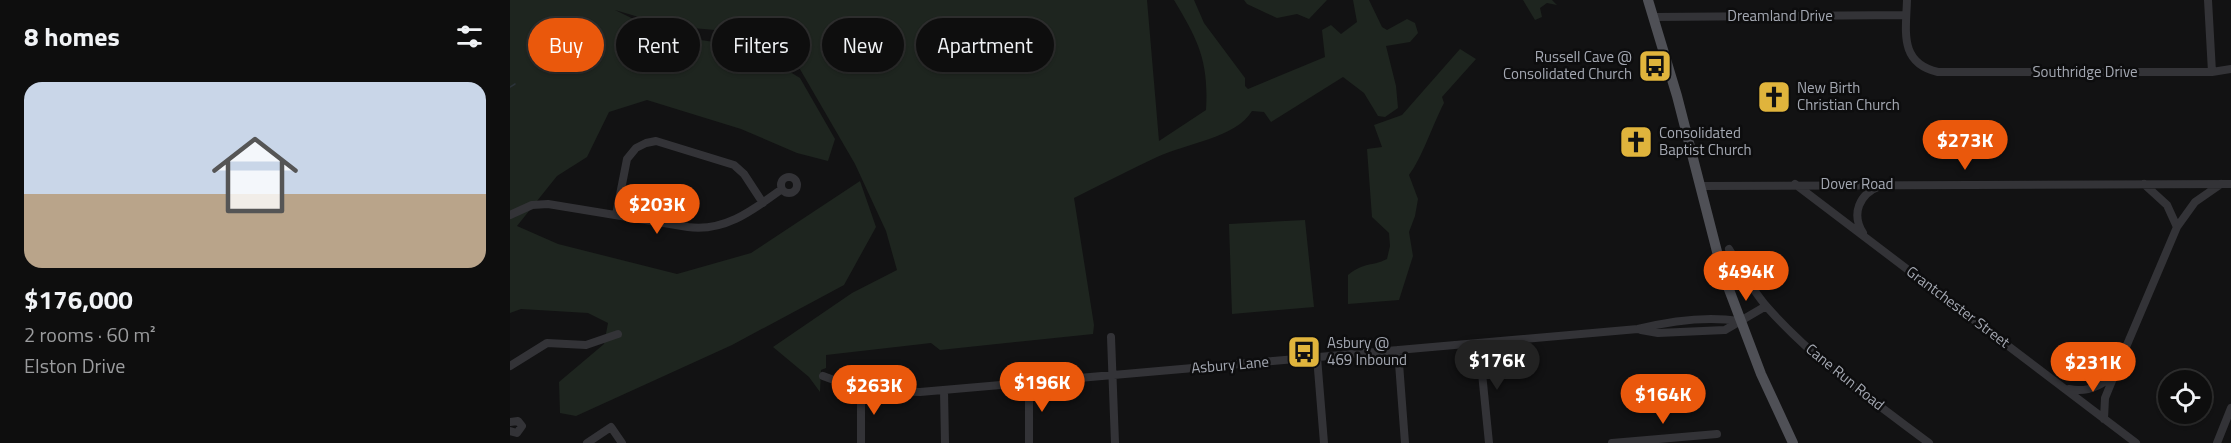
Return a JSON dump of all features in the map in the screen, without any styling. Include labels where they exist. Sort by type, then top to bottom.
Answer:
[{"type":"main road","points":[[1648,0],[1677,96],[1712,238],[1739,321],[1793,443]]},
{"type":"street","points":[[1906,15],[1907,0]]},
{"type":"street","points":[[2208,0],[2212,72]]},
{"type":"street","name":"Dreamland Drive","points":[[1653,17],[1906,15]]},
{"type":"street","name":"Southridge Drive","points":[[1906,15],[1907,47],[1913,59],[1927,70],[1938,72],[2212,72],[2231,69]]},
{"type":"street","points":[[616,215],[627,159],[636,148],[650,142],[734,165],[744,174],[763,203]]},
{"type":"street","points":[[2143,183],[2162,198],[2176,227]]},
{"type":"street","name":"Grantchester Street","points":[[1794,184],[2136,443]]},
{"type":"street","points":[[1866,237],[1857,216],[1860,202],[1868,192],[1886,184]]},
{"type":"street","points":[[2104,419],[2105,398],[2176,227],[2195,202],[2226,184]]},
{"type":"street","name":"Dover Road","points":[[1700,186],[2226,184]]},
{"type":"street","points":[[510,215],[539,203],[688,227],[710,227],[741,217],[782,189]]},
{"type":"street","name":"Cane Run Road","points":[[1729,249],[1766,306],[1827,365],[1929,443]]},
{"type":"street","points":[[1739,321],[1766,306]]},
{"type":"street","name":"Asbury Lane","points":[[823,376],[861,390],[902,393],[1638,329],[1656,324],[1722,318],[1739,321]]},
{"type":"street","name":"Asbury Lane","points":[[1638,329],[1658,333],[1704,333],[1725,330],[1739,321]]},
{"type":"street","points":[[510,366],[547,344],[586,345],[618,334]]},
{"type":"street","points":[[1112,337],[1115,443]]},
{"type":"street","points":[[1479,343],[1489,443]]},
{"type":"street","points":[[1398,350],[1405,443]]},
{"type":"street","points":[[1317,357],[1324,443]]},
{"type":"street","points":[[2065,388],[2088,390],[2104,383],[2115,373]]},
{"type":"street","points":[[1029,383],[1029,443]]},
{"type":"street","points":[[861,390],[861,443]]},
{"type":"street","points":[[944,390],[945,443]]},
{"type":"street","points":[[2217,443],[2231,408]]},
{"type":"street","points":[[510,410],[512,421],[520,422],[522,429],[517,433],[510,431]]},
{"type":"street","points":[[587,443],[612,427],[622,443]]},
{"type":"street","points":[[1612,443],[1717,434]]},
{"type":"shaded area","points":[[510,0],[1147,0],[1159,141],[1206,110],[1204,64],[1190,27],[1174,0],[1194,0],[1204,23],[1245,78],[1245,86],[1248,89],[1325,57],[1322,30],[1331,25],[1341,34],[1357,22],[1353,0],[1369,0],[1382,27],[1387,30],[1407,19],[1415,23],[1418,33],[1410,42],[1386,46],[1396,86],[1398,108],[1385,117],[1378,116],[1364,93],[1343,77],[1271,122],[1264,112],[1252,111],[1234,128],[1222,134],[1168,152],[1074,198],[1094,325],[1093,334],[940,350],[931,343],[826,355],[826,368],[821,370],[820,392],[809,377],[773,347],[852,293],[897,270],[886,231],[855,164],[802,72],[810,72],[810,18],[712,18],[712,30],[700,29],[700,18],[642,18],[615,10],[631,18],[616,18],[616,72],[700,72],[700,40],[712,42],[712,72],[790,72],[800,78],[835,139],[828,161],[797,153],[741,129],[647,100],[609,112],[587,157],[557,176],[517,226],[558,244],[677,274],[751,253],[860,181],[876,227],[844,285],[732,345],[576,416],[560,413],[559,382],[604,344],[608,323],[588,313],[521,309],[510,313]]},
{"type":"shaded area","points":[[1244,0],[1327,0],[1309,19],[1297,14],[1277,18],[1247,4]]},
{"type":"shaded area","points":[[1523,0],[1552,0],[1557,5],[1547,3],[1540,8],[1542,17],[1535,20]]},
{"type":"shaded area","points":[[1460,49],[1476,59],[1442,97],[1444,103],[1409,175],[1418,199],[1409,232],[1413,256],[1399,300],[1348,304],[1348,275],[1359,268],[1387,259],[1390,246],[1389,233],[1372,217],[1367,149],[1382,147],[1374,125],[1402,115]]},
{"type":"shaded area","points":[[1305,220],[1314,307],[1232,314],[1229,224]]},
{"type":"waterway","points":[[510,87],[515,84]]},
{"type":"place","name":"Russell Cave @ Consolidated Church","points":[[1655,66]]},
{"type":"place","name":"New Birth Christian Church","points":[[1774,97]]},
{"type":"place","name":"Consolidated Baptist Church","points":[[1636,142]]},
{"type":"place","name":"Asbury @ 469 Inbound","points":[[1304,352]]}]
